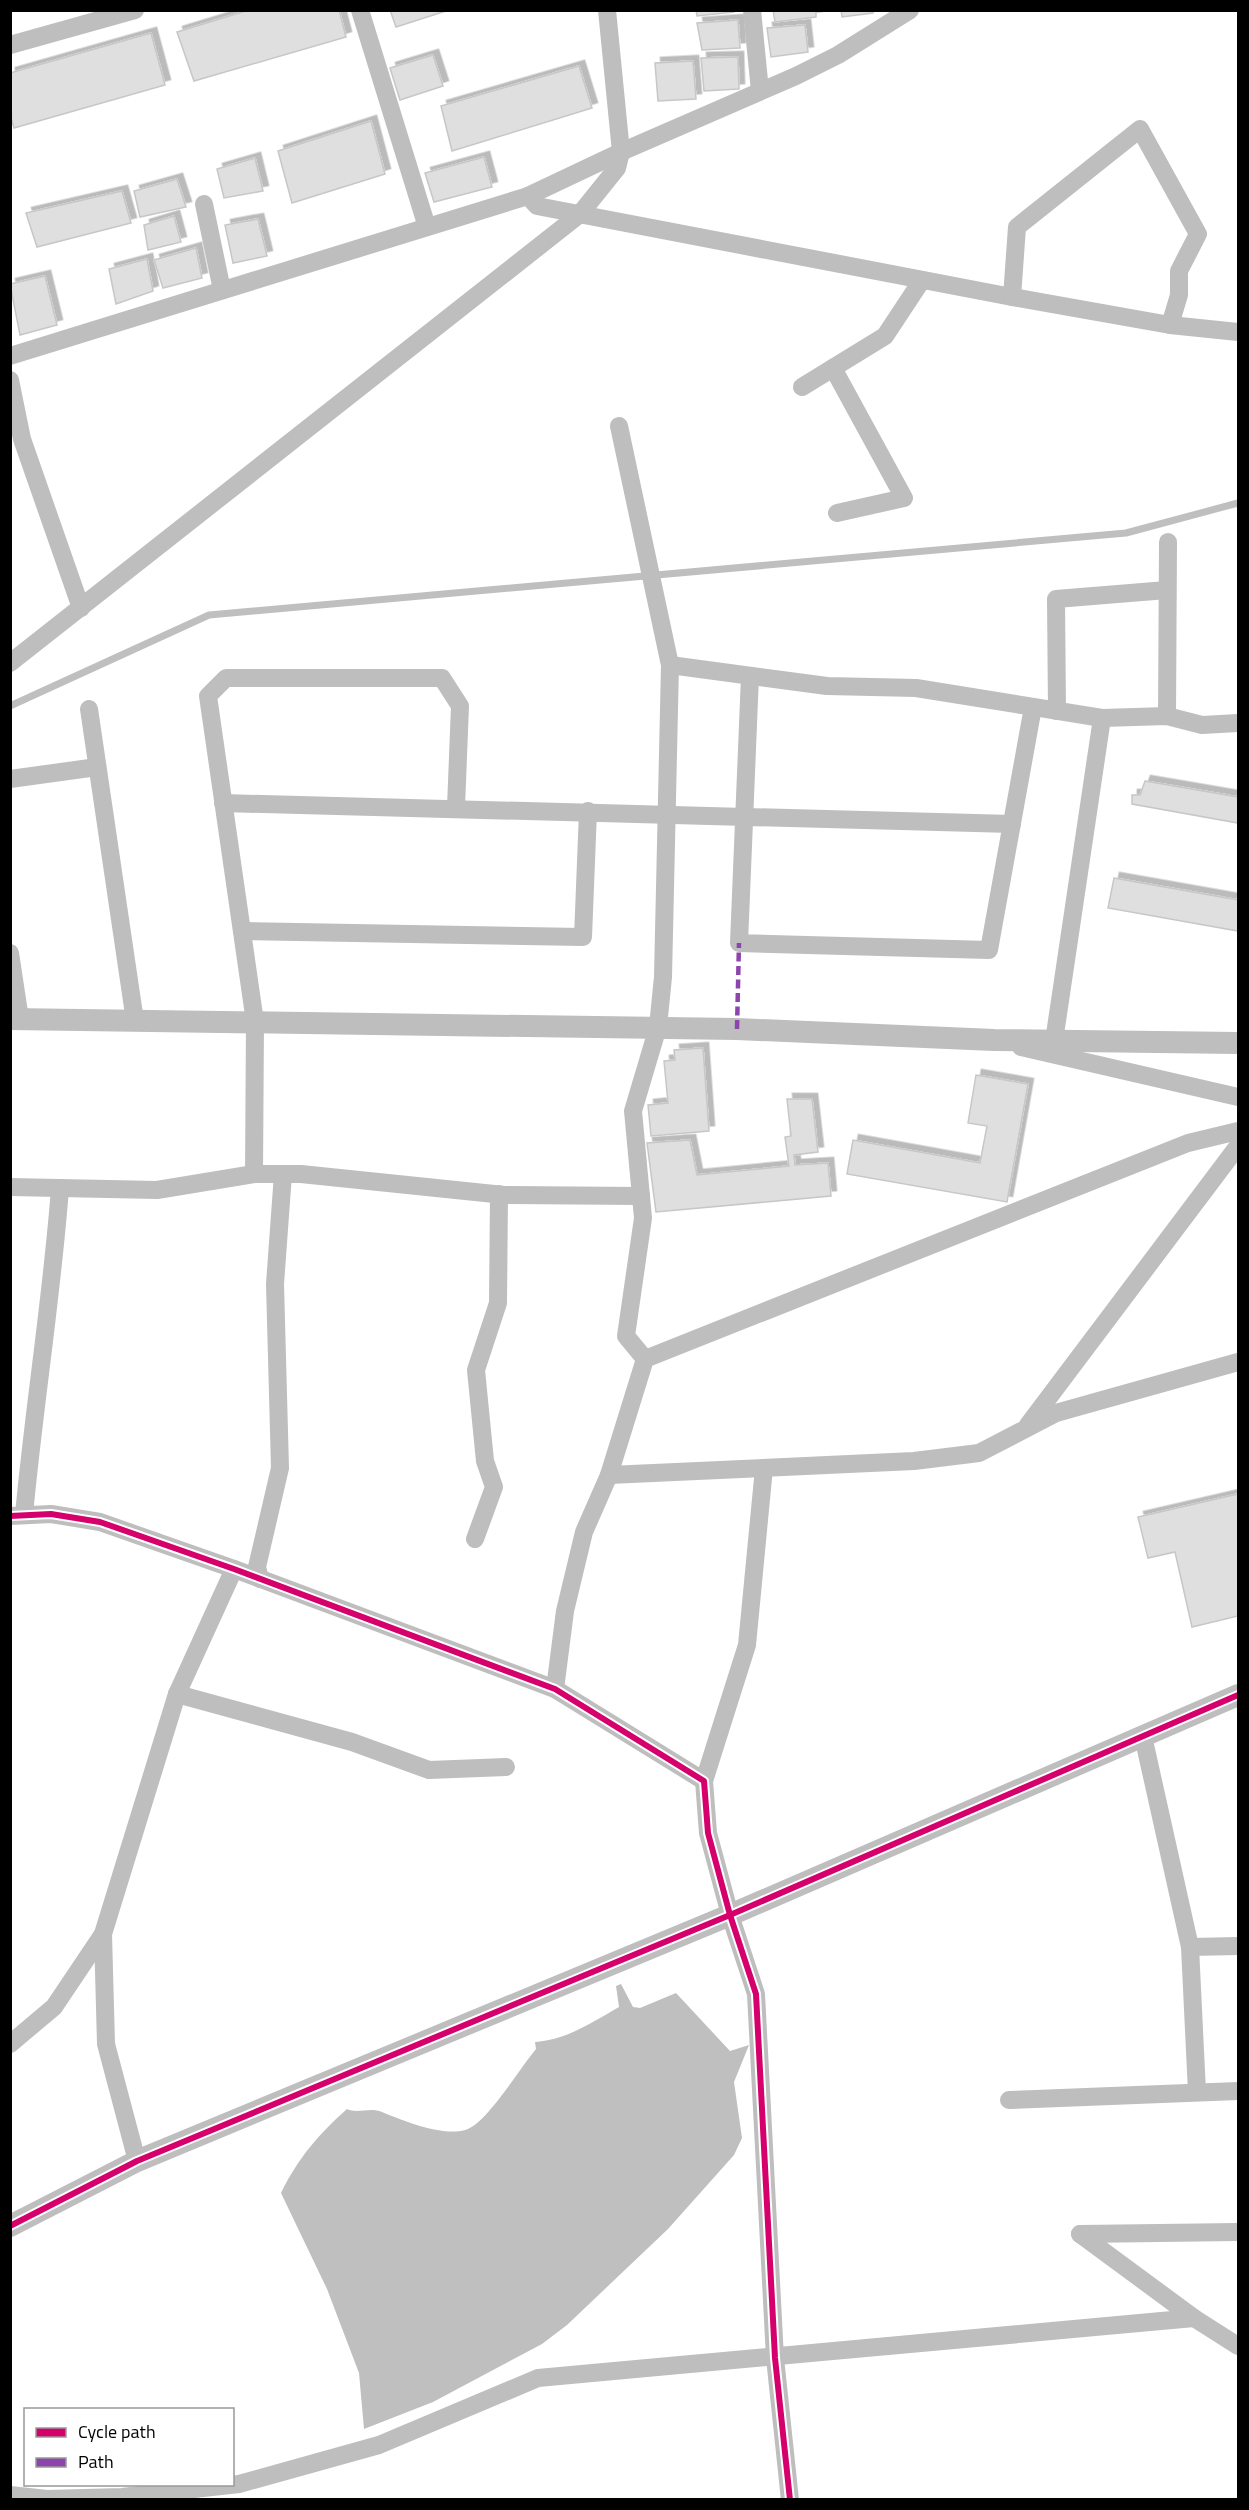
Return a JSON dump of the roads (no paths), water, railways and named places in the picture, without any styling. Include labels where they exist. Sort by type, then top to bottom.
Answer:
[{"type":"street","points":[[10,45],[135,10]]},
{"type":"street","points":[[360,10],[427,227]]},
{"type":"street","points":[[10,663],[580,214],[617,168],[621,152],[607,10]]},
{"type":"street","points":[[752,10],[760,92]]},
{"type":"street","points":[[10,356],[528,196],[838,55],[900,14]]},
{"type":"street","points":[[1012,297],[1017,227],[1140,129],[1198,234],[1179,271],[1179,295],[1170,325]]},
{"type":"street","points":[[528,196],[537,206],[922,280],[1170,325],[1239,332]]},
{"type":"street","points":[[204,204],[222,290]]},
{"type":"street","points":[[802,387],[885,336],[922,280]]},
{"type":"street","points":[[833,368],[904,498],[837,513]]},
{"type":"street","points":[[10,381],[16,441],[81,608]]},
{"type":"street","points":[[619,426],[670,665],[663,977],[658,1027],[633,1112],[643,1218],[626,1336],[645,1359]]},
{"type":"street","points":[[1167,716],[1168,542]]},
{"type":"street","points":[[1057,711],[1056,599],[1167,590]]},
{"type":"street","points":[[670,665],[827,686],[916,688],[1102,718],[1167,716],[1202,725],[1239,723]]},
{"type":"street","points":[[750,676],[739,943],[988,950],[1033,707]]},
{"type":"street","points":[[254,1174],[255,1022],[208,696],[226,678],[442,678],[460,706],[456,807]]},
{"type":"street","points":[[89,709],[135,1021]]},
{"type":"street","points":[[1054,1041],[1102,718]]},
{"type":"street","points":[[10,779],[98,767]]},
{"type":"street","points":[[223,803],[456,807],[1012,824]]},
{"type":"street","points":[[242,932],[583,937],[588,811]]},
{"type":"street","points":[[10,952],[15,1019],[658,1027],[994,1040],[1239,1043]]},
{"type":"street","points":[[994,1040],[1239,1097]]},
{"type":"street","points":[[645,1359],[1188,1143],[1239,1131]]},
{"type":"street","points":[[1024,1430],[1239,1146]]},
{"type":"street","points":[[10,1187],[157,1190],[254,1174],[283,1174],[499,1194],[641,1196]]},
{"type":"street","points":[[260,1578],[257,1567],[280,1468],[274,1284],[283,1174]]},
{"type":"street","points":[[60,1188],[54,1275],[17,1515],[51,1514],[100,1522],[260,1578],[555,1689],[704,1781]]},
{"type":"street","points":[[475,1539],[494,1487],[485,1461],[476,1370],[498,1303],[499,1194]]},
{"type":"street","points":[[555,1689],[566,1611],[584,1532],[609,1475],[645,1359]]},
{"type":"street","points":[[609,1475],[914,1461],[979,1454],[1056,1413],[1239,1362]]},
{"type":"street","points":[[764,1468],[747,1645],[704,1781],[708,1833],[730,1915],[756,1995],[775,2358],[790,2499]]},
{"type":"street","points":[[10,2044],[54,2007],[103,1934],[177,1694],[234,1569]]},
{"type":"street","points":[[177,1694],[352,1742],[429,1770],[506,1767]]},
{"type":"street","points":[[10,2226],[137,2161],[730,1915],[1239,1695]]},
{"type":"street","points":[[1143,1736],[1190,1947],[1197,2092]]},
{"type":"street","points":[[103,1934],[106,2044],[137,2161]]},
{"type":"street","points":[[1190,1947],[1239,1946]]},
{"type":"street","points":[[1009,2100],[1239,2091]]},
{"type":"street","points":[[1239,2232],[1080,2234],[1194,2318],[1239,2346]]},
{"type":"street","points":[[234,2484],[379,2445],[538,2378],[1194,2318]]},
{"type":"street","points":[[10,2495],[47,2499],[122,2497],[220,2486]]},
{"type":"waterway","points":[[10,706],[209,615],[1126,533],[1238,503]]}]
